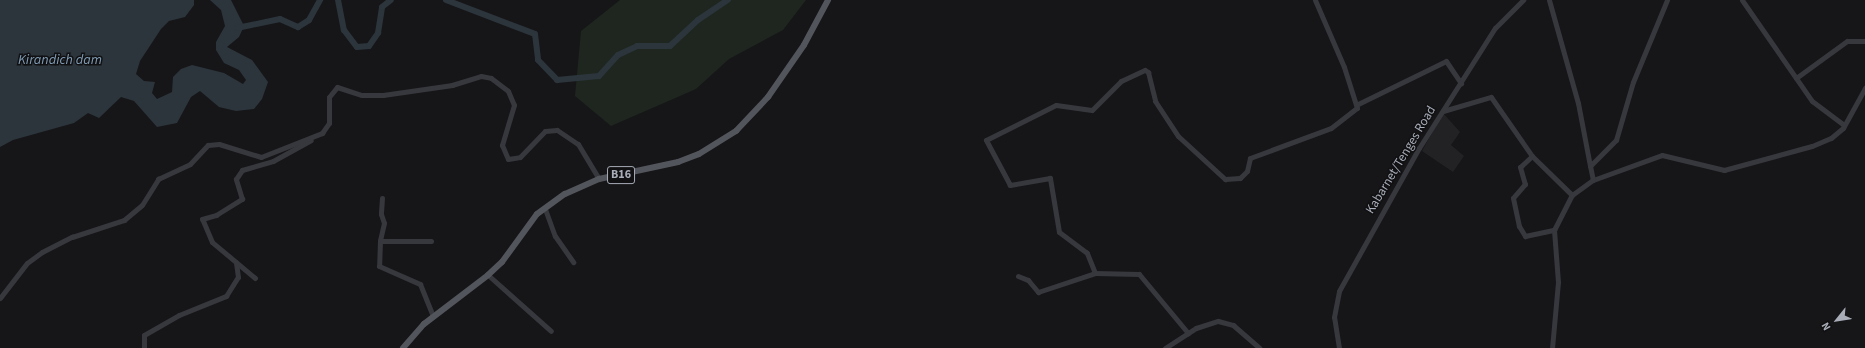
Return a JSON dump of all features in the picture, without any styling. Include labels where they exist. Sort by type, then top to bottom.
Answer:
[{"type":"main road","name":"B16","points":[[403,348],[414,333],[488,276],[545,209],[564,194],[599,179],[678,162],[713,146],[736,131],[768,96],[804,44],[828,0]]},
{"type":"street","points":[[1315,0],[1358,104]]},
{"type":"street","name":"Kabarnet/Tenges Road","points":[[1339,348],[1334,317],[1336,298],[1388,200],[1461,83],[1502,18],[1523,0]]},
{"type":"street","points":[[1548,0],[1578,103],[1593,180]]},
{"type":"street","points":[[1590,166],[1616,140],[1633,82],[1667,0]]},
{"type":"street","points":[[1742,0],[1818,108],[1844,125]]},
{"type":"street","points":[[1796,78],[1848,41],[1865,41]]},
{"type":"street","points":[[1095,273],[1087,253],[1059,232],[1050,178],[1010,185],[986,140],[1056,105],[1092,110],[1121,81],[1144,70],[1148,72],[1154,101],[1178,136],[1221,176],[1235,180],[1245,174],[1250,158],[1331,128],[1352,114],[1358,104],[1446,61],[1461,83]]},
{"type":"street","points":[[256,278],[212,242],[202,218],[216,215],[242,199],[236,179],[242,170],[274,161],[316,136],[328,127],[329,98],[337,87],[362,95],[384,95],[452,85],[486,76],[504,87],[513,100],[514,109],[502,145],[508,159],[520,157],[540,135],[557,130],[578,144],[599,179]]},
{"type":"street","points":[[1552,348],[1558,282],[1554,230],[1572,196],[1593,180],[1662,155],[1711,169],[1734,169],[1826,141],[1838,134],[1865,88]]},
{"type":"street","points":[[1444,111],[1491,97],[1532,156],[1572,196]]},
{"type":"street","points":[[2,297],[27,263],[42,252],[72,237],[124,220],[142,205],[158,179],[190,164],[208,145],[219,144],[261,157],[316,136]]},
{"type":"street","points":[[1532,156],[1520,167],[1525,184],[1513,198],[1519,226],[1525,236],[1554,230]]},
{"type":"street","points":[[382,198],[380,210],[384,223],[380,242],[380,267],[420,284],[433,317]]},
{"type":"street","points":[[545,209],[555,236],[572,262]]},
{"type":"street","points":[[380,242],[431,241]]},
{"type":"street","points":[[144,348],[142,338],[147,333],[179,315],[226,296],[238,277],[236,261]]},
{"type":"street","points":[[1018,276],[1028,280],[1038,292],[1095,273],[1142,276],[1188,333]]},
{"type":"street","points":[[488,276],[551,331]]},
{"type":"street","points":[[1165,348],[1188,333],[1209,322],[1223,321],[1233,325],[1259,348]]},
{"type":"shaded area","points":[[620,0],[806,0],[783,30],[729,59],[696,89],[611,126],[575,96],[581,31]]},
{"type":"shaded area","points":[[1443,113],[1460,132],[1451,145],[1464,156],[1453,172],[1422,151]]},
{"type":"water","name":"Kirandich dam","points":[[0,0],[194,0],[194,5],[185,17],[169,21],[161,29],[140,61],[136,74],[144,81],[155,82],[152,93],[157,99],[172,92],[173,77],[181,69],[192,65],[224,73],[243,84],[246,80],[239,70],[224,63],[216,50],[216,42],[225,26],[221,10],[210,0],[231,0],[244,26],[239,37],[227,47],[252,60],[268,82],[262,99],[254,109],[236,111],[219,107],[200,91],[191,97],[177,123],[157,127],[134,101],[121,97],[99,118],[88,113],[74,123],[13,140],[0,147]]},
{"type":"waterway","points":[[237,28],[280,19],[298,27],[309,20],[320,0]]},
{"type":"waterway","points":[[338,0],[344,30],[357,47],[369,46],[378,33],[382,7],[391,0]]},
{"type":"waterway","points":[[446,0],[535,34],[538,60],[557,80],[599,76],[618,55],[637,46],[670,46],[698,20],[728,0]]}]
